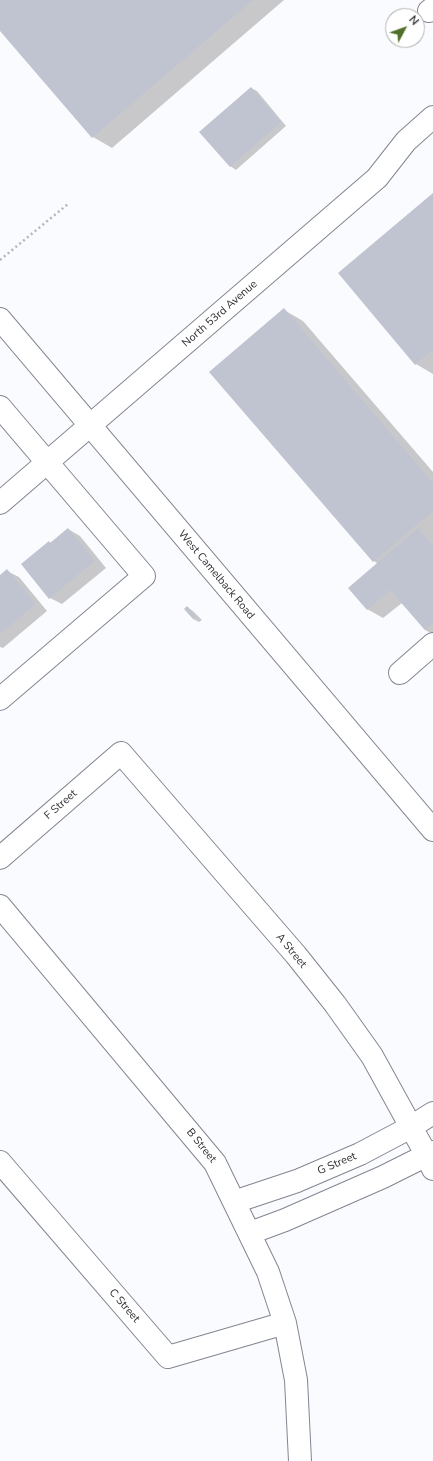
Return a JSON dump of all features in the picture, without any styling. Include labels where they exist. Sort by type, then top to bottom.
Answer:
[{"type":"street","name":"North 53rd Avenue","points":[[0,503],[377,178],[406,140],[433,117]]},
{"type":"street","name":"West Camelback Road","points":[[0,319],[433,830]]},
{"type":"street","points":[[0,407],[144,576],[0,699]]},
{"type":"street","points":[[400,673],[433,644]]},
{"type":"street","name":"F Street","points":[[0,858],[121,753]]},
{"type":"street","name":"A Street","points":[[121,753],[296,955],[335,1004],[372,1056],[411,1127],[431,1159]]},
{"type":"street","name":"B Street","points":[[0,906],[215,1163],[268,1272],[285,1323],[296,1380],[300,1461]]},
{"type":"street","name":"G Street","points":[[234,1202],[297,1181],[360,1154],[411,1127],[433,1113]]},
{"type":"street","points":[[250,1233],[285,1220],[383,1177],[431,1159]]},
{"type":"street","name":"C Street","points":[[0,1162],[168,1357],[285,1323]]},
{"type":"path","points":[[0,260],[40,229],[68,204]]},
{"type":"building","points":[[0,0],[253,0],[92,138],[0,31]]},
{"type":"building","points":[[251,87],[281,122],[230,167],[199,132]]},
{"type":"building","points":[[433,193],[433,350],[415,365],[338,273]]},
{"type":"building","points":[[284,308],[433,483],[433,511],[373,562],[209,372]]},
{"type":"building","points":[[68,528],[95,561],[49,599],[21,564],[49,541],[50,543]]},
{"type":"building","points":[[418,528],[433,545],[433,623],[425,630],[390,590],[367,610],[348,588]]},
{"type":"building","points":[[7,569],[36,604],[0,634],[0,575]]},
{"type":"building","points":[[187,606],[196,616],[193,619],[184,609]]}]
